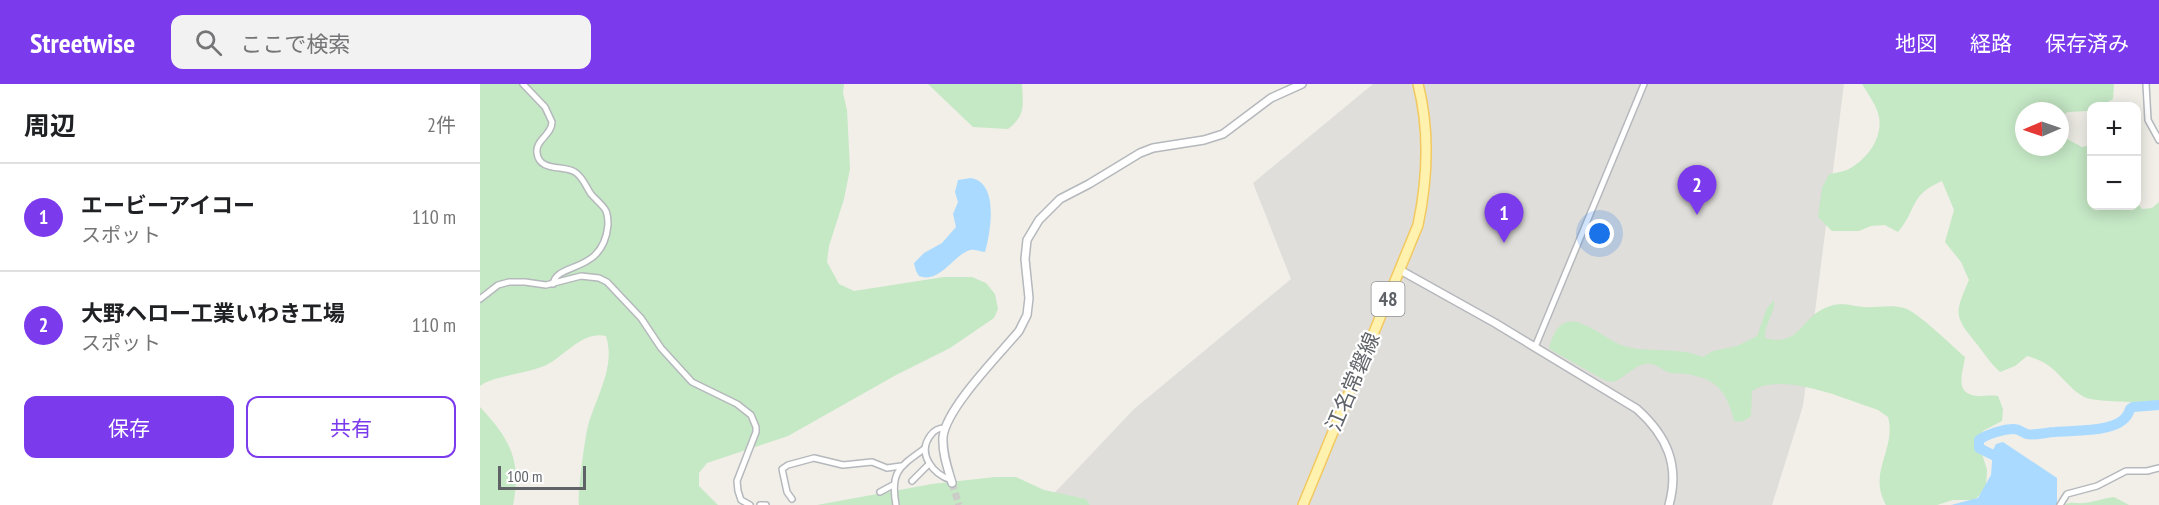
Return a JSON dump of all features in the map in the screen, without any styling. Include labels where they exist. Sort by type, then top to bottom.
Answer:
[{"type":"main road","name":"江名常磐線","points":[[1303,505],[1418,225],[1424,194],[1427,155],[1422,99],[1418,84]]},
{"type":"street","points":[[523,84],[538,98],[552,119],[550,132],[538,146],[537,156],[549,166],[576,172],[590,193],[604,208],[608,217],[605,240],[596,255],[587,263],[559,273],[554,278],[553,284]]},
{"type":"street","points":[[952,481],[944,447],[945,428],[965,395],[1019,331],[1023,323],[1029,298],[1025,259],[1027,240],[1039,220],[1060,199],[1140,153],[1153,148],[1203,140],[1223,134],[1264,101],[1277,93],[1302,84]]},
{"type":"street","points":[[1534,347],[1644,84]]},
{"type":"street","points":[[2146,84],[2148,120],[2159,140]]},
{"type":"street","points":[[1400,270],[1637,409],[1657,428],[1668,450],[1673,484],[1669,505]]},
{"type":"street","points":[[480,299],[498,285],[509,282],[546,285],[581,276],[603,280],[641,318],[661,348],[692,382],[737,404],[751,415],[756,432],[749,455],[740,471],[737,486],[741,500],[750,505]]},
{"type":"street","points":[[792,499],[779,470],[788,465],[814,458],[843,465],[872,462],[887,468],[901,466],[924,449],[927,440],[935,430],[945,428]]},
{"type":"street","points":[[924,449],[929,464],[952,481]]},
{"type":"street","points":[[912,481],[929,464]]},
{"type":"street","points":[[896,505],[894,485],[901,466]]},
{"type":"street","points":[[2060,505],[2067,494],[2097,486],[2126,471],[2147,471],[2159,468]]},
{"type":"street","points":[[880,492],[894,485]]},
{"type":"street","points":[[760,505],[766,505]]},
{"type":"shaded area","points":[[1373,84],[1844,84],[1803,406],[1772,505],[1043,505],[1134,409],[1291,279],[1253,183]]},
{"type":"green space","points":[[480,84],[844,84],[850,169],[844,199],[829,246],[827,262],[839,284],[854,291],[944,277],[972,277],[986,283],[995,294],[998,309],[994,318],[950,348],[896,375],[788,436],[707,463],[699,473],[699,486],[718,505],[579,505],[580,479],[587,432],[604,382],[609,359],[606,336],[598,335],[583,340],[542,367],[494,379],[480,386]]},
{"type":"green space","points":[[928,84],[1022,84],[1021,114],[1008,129],[973,127]]},
{"type":"green space","points":[[1862,84],[2114,84],[2113,99],[2108,102],[2087,102],[2087,111],[2069,112],[2069,102],[2015,102],[2015,156],[2069,156],[2069,140],[2082,147],[2087,146],[2087,210],[2141,210],[2141,208],[2152,208],[2159,202],[2159,401],[2120,402],[2089,399],[2076,391],[2046,364],[2027,356],[2015,366],[2000,372],[1997,369],[1960,319],[1959,307],[1969,280],[1961,262],[1945,242],[1954,210],[1942,181],[1931,186],[1919,197],[1898,232],[1885,225],[1871,226],[1859,231],[1832,231],[1818,217],[1822,188],[1829,174],[1854,166],[1867,155],[1876,141],[1880,125],[1872,100]]},
{"type":"green space","points":[[1774,300],[1765,338],[1776,340],[1792,336],[1815,314],[1834,305],[1894,306],[1904,308],[1918,316],[1965,357],[1962,387],[1970,394],[1978,396],[1998,396],[2003,409],[2002,421],[1983,431],[1979,444],[1987,470],[1986,487],[1975,500],[1953,500],[1937,505],[1886,505],[1881,493],[1880,482],[1890,429],[1888,417],[1878,410],[1815,389],[1780,384],[1752,391],[1751,416],[1736,422],[1724,394],[1713,383],[1705,379],[1671,373],[1649,364],[1637,367],[1613,382],[1606,381],[1549,347],[1560,326],[1573,322],[1587,326],[1631,348],[1683,352],[1703,357],[1713,351],[1737,346],[1757,336],[1767,308]]},
{"type":"green space","points":[[480,407],[506,440],[511,452],[516,476],[513,505],[480,505]]},
{"type":"green space","points":[[1016,477],[1044,490],[1086,499],[1090,505],[817,505],[932,484]]},
{"type":"green space","points":[[2114,497],[2129,505],[2064,505],[2086,503]]},
{"type":"water","points":[[971,178],[980,182],[986,189],[989,199],[991,210],[985,252],[970,250],[940,273],[927,277],[919,276],[914,263],[924,253],[942,243],[956,227],[953,214],[958,202],[955,192],[958,180]]},
{"type":"water","points":[[2003,442],[2057,478],[2057,505],[1951,505],[1978,498],[1991,475],[1993,450],[1996,444]]},
{"type":"waterway","points":[[1997,457],[1979,448],[1979,440],[2010,429],[2033,435],[2109,427],[2119,423],[2133,407],[2159,405]]},
{"type":"tunnel","points":[[952,483],[959,505]]},
{"type":"place","name":"大野ヘロー工業いわき工場","points":[[1697,215]]},
{"type":"place","name":"エービーアイコー","points":[[1504,243]]}]
